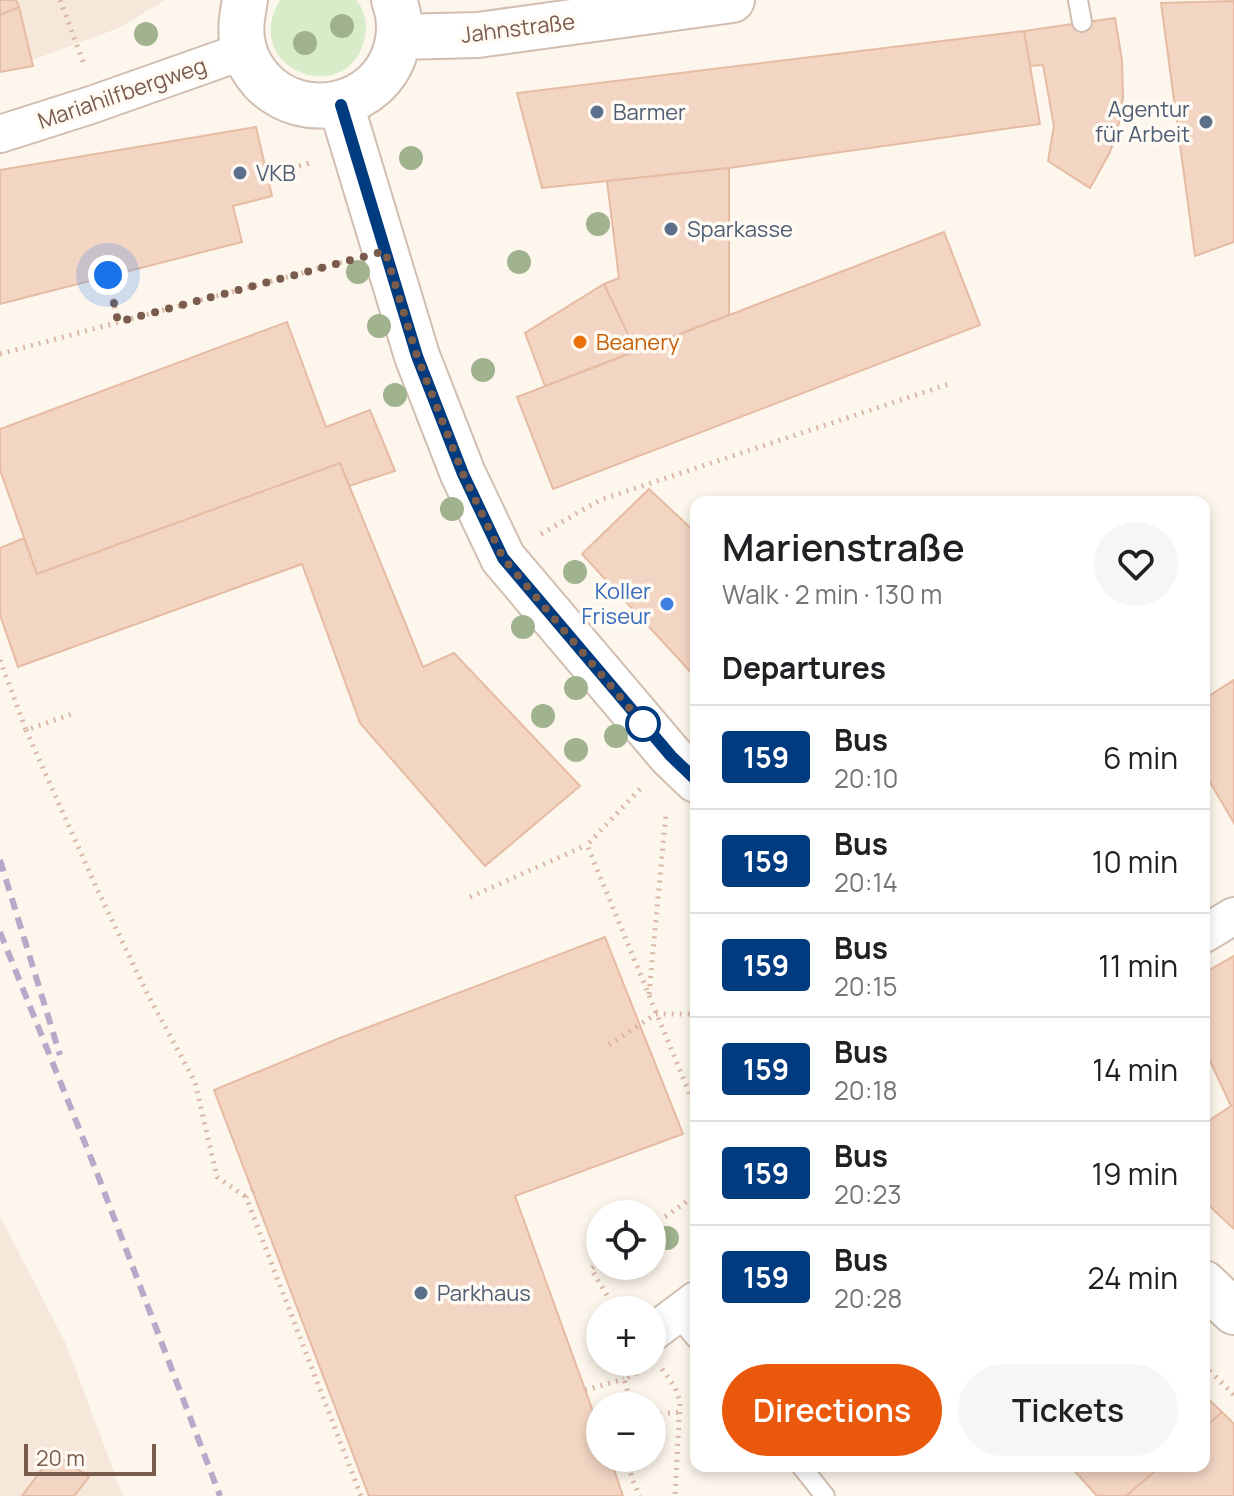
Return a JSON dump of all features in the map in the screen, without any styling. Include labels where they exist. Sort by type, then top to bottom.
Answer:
[{"type":"street","points":[[245,0],[240,25],[244,51],[255,73],[271,90],[292,102],[316,107],[341,105],[362,95],[380,80],[393,60],[397,19]]},
{"type":"street","name":"Jahnstraße","points":[[397,19],[478,35],[732,0]]},
{"type":"street","name":"Mariahilfbergweg","points":[[0,134],[244,51]]},
{"type":"street","points":[[341,105],[417,356],[463,474],[503,558],[683,768]]},
{"type":"street","points":[[1210,930],[1234,916]]},
{"type":"street","points":[[1210,1289],[1234,1312]]},
{"type":"lane","points":[[1078,0],[1082,22]]},
{"type":"lane","points":[[806,1472],[825,1496]]},
{"type":"path","points":[[60,0],[80,57]]},
{"type":"path","points":[[299,166],[317,161]]},
{"type":"path","points":[[0,354],[385,251]]},
{"type":"path","points":[[108,275],[118,322]]},
{"type":"path","points":[[503,558],[600,500],[952,383]]},
{"type":"path","points":[[0,660],[26,730],[103,902],[195,1082],[217,1177],[246,1197],[361,1496]]},
{"type":"path","points":[[26,730],[75,713]]},
{"type":"path","points":[[470,897],[587,845],[683,768]]},
{"type":"path","points":[[649,998],[683,768]]},
{"type":"path","points":[[587,845],[690,1095]]},
{"type":"path","points":[[609,1045],[656,1014],[690,1014]]},
{"type":"path","points":[[246,1197],[253,1190]]},
{"type":"path","points":[[666,1216],[690,1199]]},
{"type":"path","points":[[675,1496],[680,1412],[675,1387],[676,1330]]},
{"type":"path","points":[[1210,1371],[1234,1395]]},
{"type":"path","points":[[585,1390],[631,1376]]},
{"type":"path","points":[[624,1379],[628,1392]]},
{"type":"path","points":[[666,1414],[680,1412]]},
{"type":"path","points":[[630,1472],[640,1496]]},
{"type":"shaded area","points":[[0,0],[165,0],[119,28],[0,72]]},
{"type":"shaded area","points":[[0,1216],[66,1344],[123,1496],[0,1496]]},
{"type":"green space","points":[[280,0],[356,0],[364,14],[366,30],[353,62],[337,73],[318,76],[300,72],[284,61],[273,45],[271,24]]},
{"type":"building","points":[[0,0],[16,0],[19,7],[0,15]]},
{"type":"building","name":"Agentur für Arbeit","points":[[1234,1],[1234,242],[1195,256],[1161,3]]},
{"type":"building","points":[[19,7],[33,66],[0,72],[0,15]]},
{"type":"building","points":[[1115,18],[1122,60],[1123,98],[1110,152],[1090,188],[1048,161],[1054,126],[1043,65],[1030,66],[1024,31]]},
{"type":"building","points":[[1024,31],[1040,124],[729,168],[542,188],[517,93]]},
{"type":"building","points":[[256,127],[272,196],[233,206],[242,242],[0,304],[0,170]]},
{"type":"building","name":"Sparkasse","points":[[729,168],[729,315],[636,351],[604,284],[619,278],[607,181]]},
{"type":"building","points":[[944,232],[980,325],[553,489],[517,397]]},
{"type":"building","name":"Beanery","points":[[604,284],[636,351],[545,386],[525,333]]},
{"type":"building","points":[[287,322],[326,427],[370,410],[395,471],[349,486],[340,463],[37,574],[0,470],[0,429]]},
{"type":"building","points":[[340,463],[423,667],[454,653],[580,786],[485,866],[360,723],[302,564],[18,667],[0,615],[0,548],[24,538],[37,574]]},
{"type":"building","points":[[649,489],[690,527],[690,671],[582,554]]},
{"type":"building","points":[[1234,680],[1234,823],[1210,782],[1210,695]]},
{"type":"building","name":"Parkhaus","points":[[605,937],[683,1134],[515,1196],[586,1392],[586,1472],[615,1472],[623,1496],[369,1496],[214,1090],[340,1038]]},
{"type":"building","points":[[1234,956],[1234,1106],[1231,1106],[1210,1061],[1210,970]]},
{"type":"building","points":[[1234,1106],[1234,1229],[1210,1207],[1210,1120]]},
{"type":"building","points":[[1210,1401],[1222,1412],[1210,1423]]},
{"type":"building","points":[[1222,1412],[1234,1424],[1234,1496],[1126,1496],[1154,1472],[1210,1472],[1210,1423]]},
{"type":"building","points":[[54,1453],[89,1477],[74,1496],[22,1496]]},
{"type":"building","points":[[1075,1472],[1154,1472],[1126,1496],[1097,1496]]},
{"type":"railway","points":[[0,860],[60,1055]]},
{"type":"railway","points":[[0,932],[97,1173],[220,1496]]},
{"type":"bus line","name":"159","points":[[341,105],[417,356],[463,474],[503,558],[671,756],[690,774]]},
{"type":"place","name":"Barmer","points":[[597,112]]},
{"type":"place","name":"Agentur für Arbeit","points":[[1206,122]]},
{"type":"place","name":"VKB","points":[[240,173]]},
{"type":"place","name":"Sparkasse","points":[[671,229]]},
{"type":"place","name":"Beanery","points":[[580,342]]},
{"type":"place","name":"Koller Friseur","points":[[667,604]]},
{"type":"place","name":"Parkhaus","points":[[421,1293]]},
{"type":"route","points":[[108,275],[118,322],[385,251],[417,356],[463,474],[503,558],[643,724]]}]
